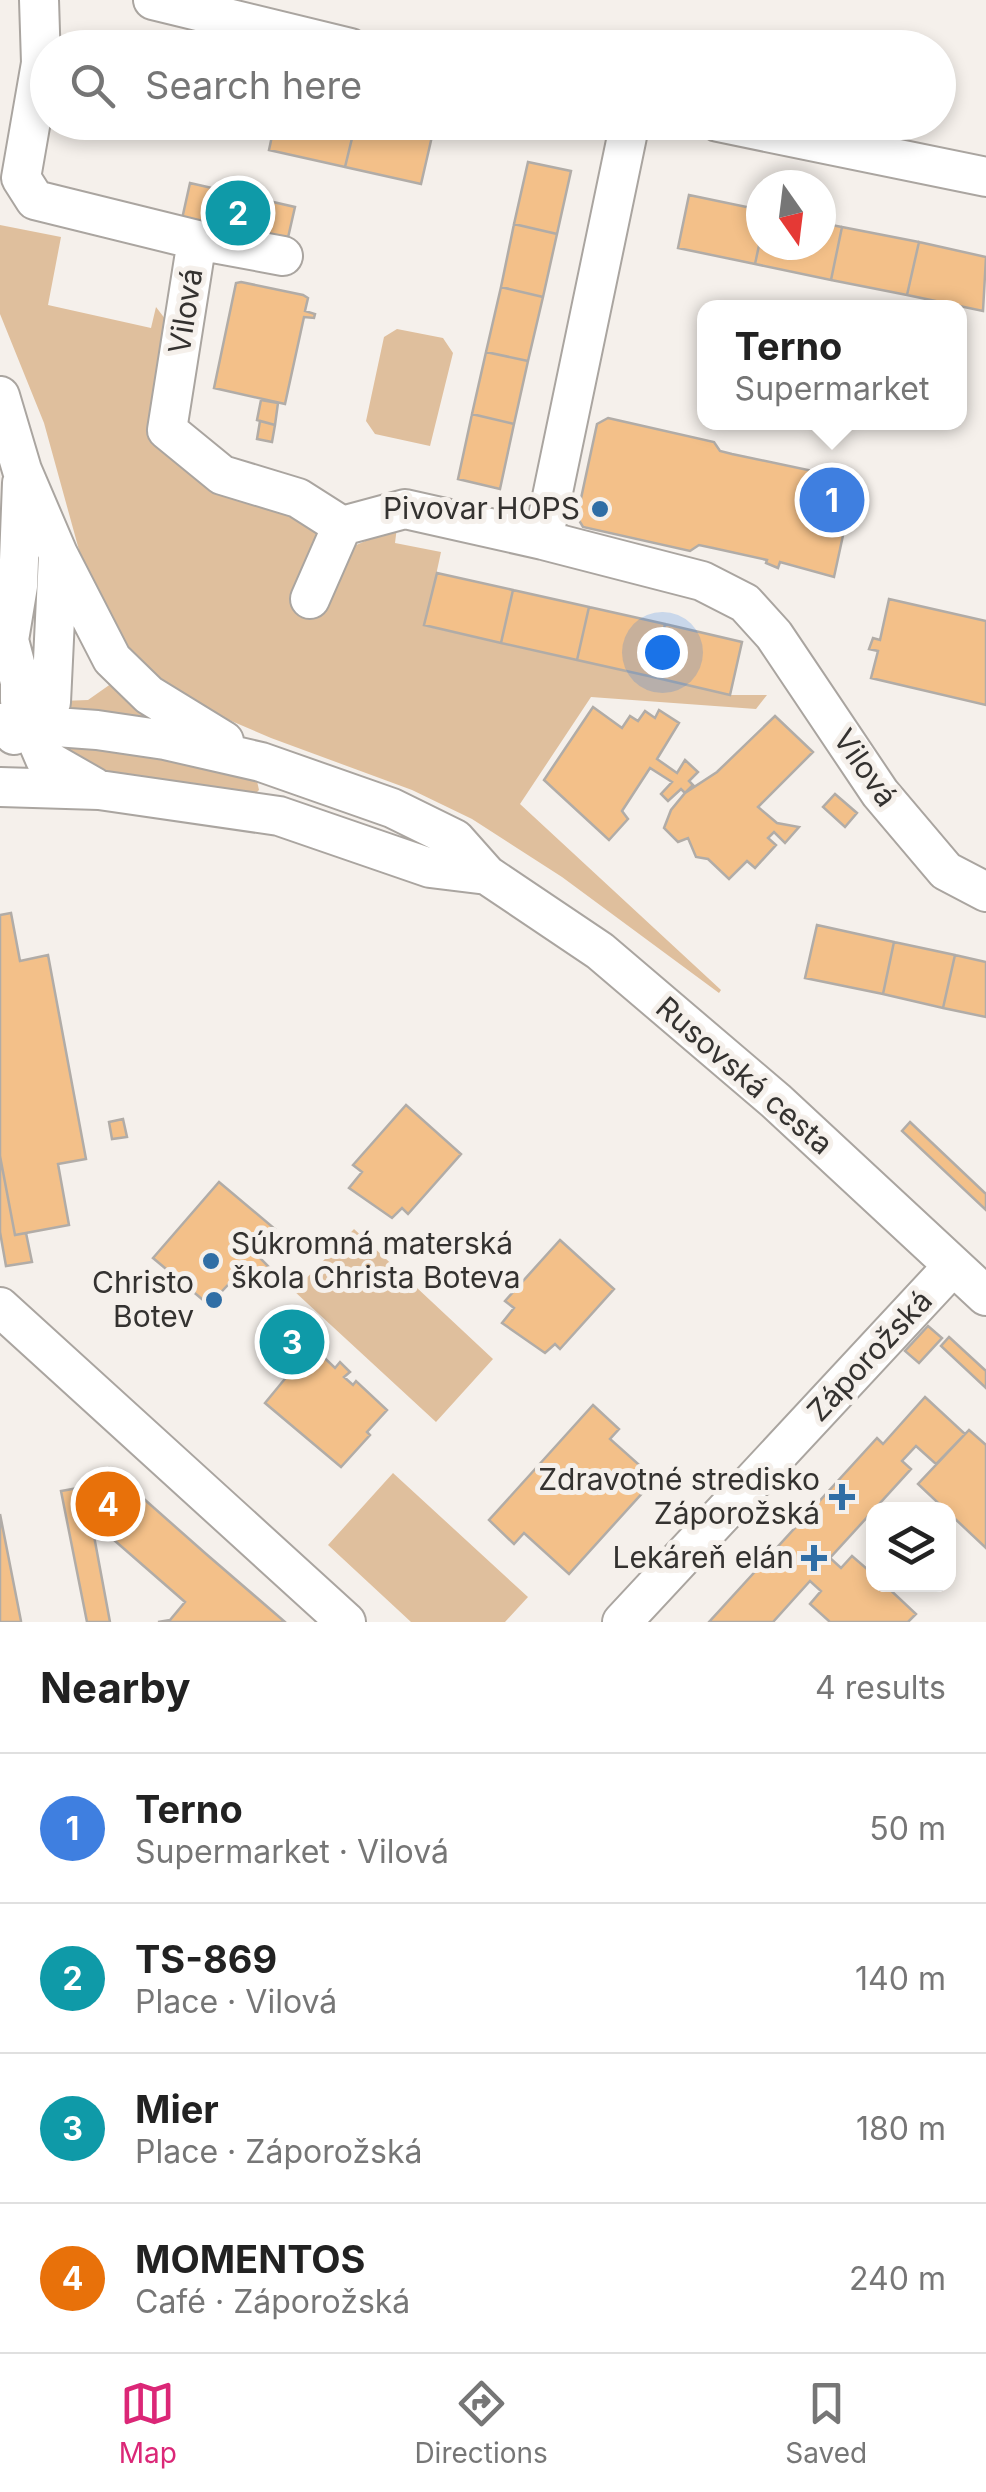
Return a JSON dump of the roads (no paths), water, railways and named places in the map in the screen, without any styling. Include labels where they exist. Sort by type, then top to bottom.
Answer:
[{"type":"street","name":"Vilová","points":[[39,0],[40,30]]},
{"type":"street","points":[[154,0],[276,30]]},
{"type":"street","name":"Vilová","points":[[30,126],[21,178],[35,200],[197,240],[167,430],[222,475],[298,498],[342,526],[405,509],[702,581],[745,603],[774,635],[880,793],[946,871],[986,892]]},
{"type":"street","points":[[543,540],[626,140]]},
{"type":"street","points":[[806,140],[986,177]]},
{"type":"street","points":[[197,240],[283,256]]},
{"type":"street","points":[[0,396],[22,470],[58,554],[112,659],[149,695],[261,762]]},
{"type":"street","points":[[10,731],[20,701],[20,682],[4,646],[18,586],[22,470]]},
{"type":"street","points":[[310,599],[342,526]]},
{"type":"street","points":[[10,731],[51,702],[58,554]]},
{"type":"street","points":[[10,731],[44,759],[99,790]]},
{"type":"street","name":"Rusovská cesta","points":[[10,731],[165,740],[261,762],[392,808],[455,839],[487,875],[600,951],[776,1100],[986,1296]]},
{"type":"street","name":"Rusovská cesta","points":[[0,787],[99,790],[279,816],[430,868],[487,875]]},
{"type":"street","name":"Záporožská","points":[[622,1622],[953,1266]]},
{"type":"street","points":[[0,1307],[346,1622]]},
{"type":"place","name":"TS-869","points":[[238,213]]},
{"type":"place","name":"Terno","points":[[832,500]]},
{"type":"place","name":"Pivovar HOPS","points":[[600,509]]},
{"type":"place","name":"Súkromná materská škola Christa Boteva","points":[[211,1261]]},
{"type":"place","name":"Christo Botev","points":[[214,1300]]},
{"type":"place","name":"Mier","points":[[292,1342]]},
{"type":"place","name":"Zdravotné stredisko Záporožská","points":[[842,1497]]},
{"type":"place","name":"MOMENTOS","points":[[108,1504]]},
{"type":"place","name":"Lekáreň elán","points":[[814,1558]]}]
